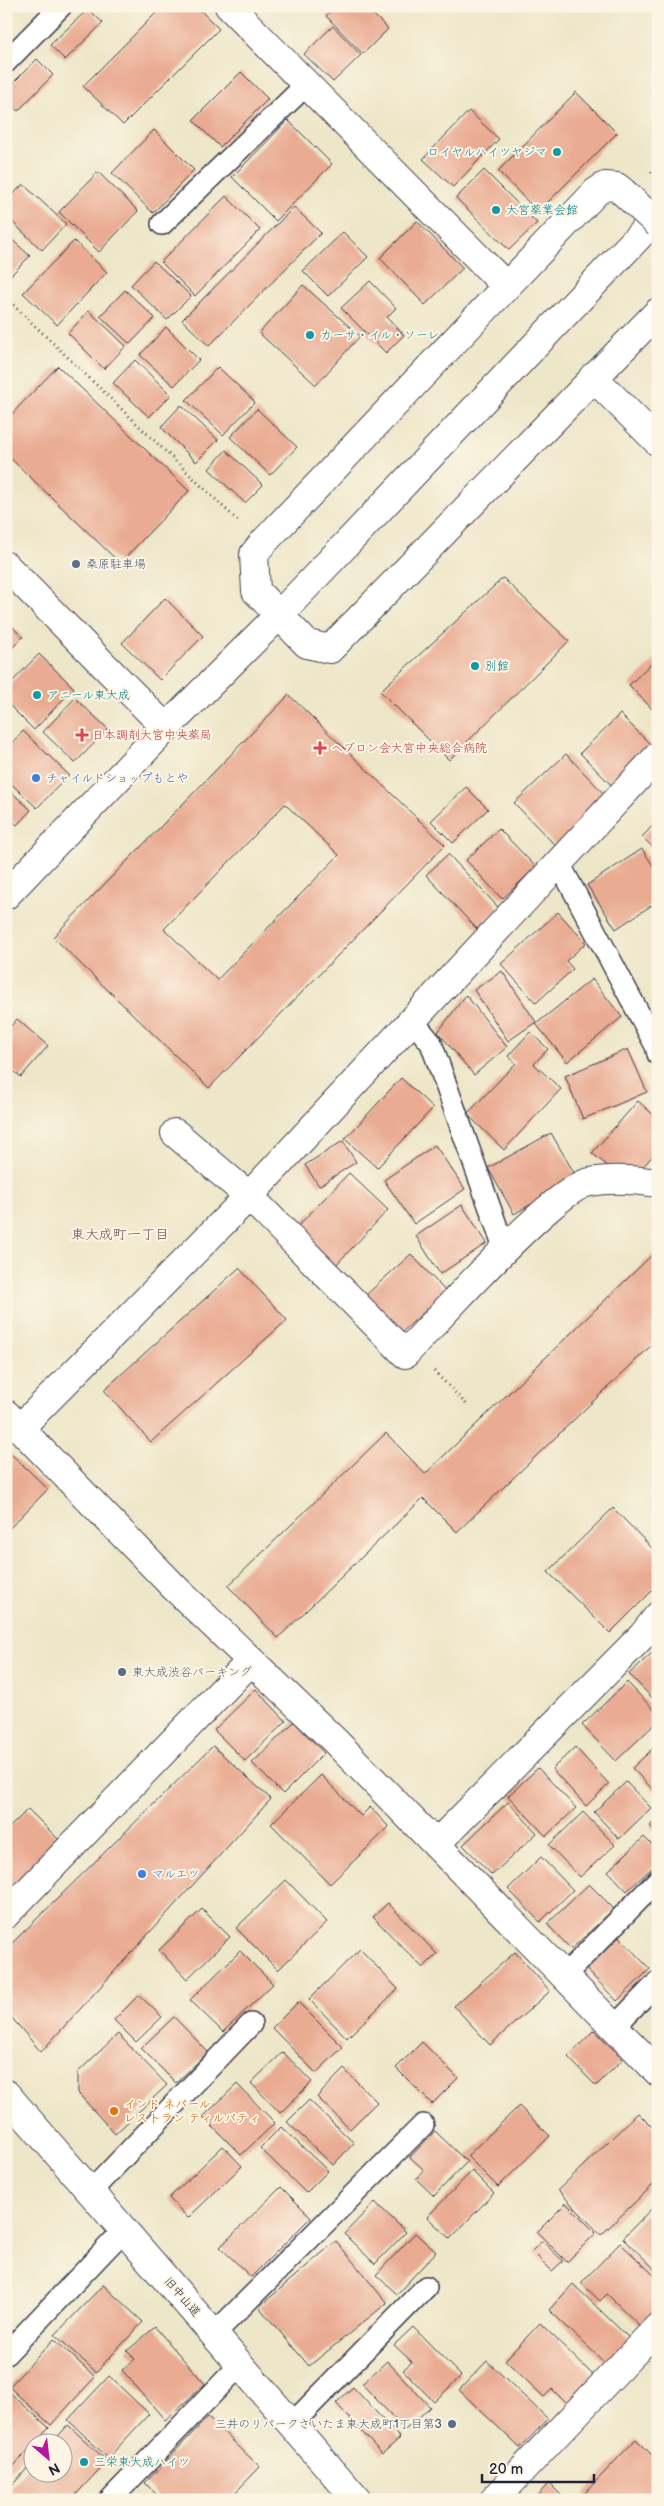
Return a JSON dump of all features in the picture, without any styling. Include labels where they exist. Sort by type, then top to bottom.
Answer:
[{"type":"street","points":[[229,6],[506,286]]},
{"type":"street","points":[[658,224],[617,187],[605,186],[596,192],[262,544],[254,554],[256,591],[307,644],[330,649],[658,312]]},
{"type":"street","points":[[6,895],[166,728],[278,616],[658,216]]},
{"type":"street","points":[[593,377],[658,442]]},
{"type":"street","points":[[6,566],[166,728]]},
{"type":"street","points":[[658,756],[249,1196],[13,1421],[175,1588],[334,1740],[658,2072]]},
{"type":"street","points":[[175,1133],[249,1196],[405,1354],[505,1250],[561,1196],[588,1182],[641,1181],[658,1183]]},
{"type":"street","points":[[436,1844],[643,1635],[658,1616]]},
{"type":"street","points":[[6,1914],[251,1661]]},
{"type":"street","name":"旧中山道","points":[[6,2094],[357,2500]]},
{"type":"street","points":[[494,2500],[658,2327]]},
{"type":"lane","points":[[6,62],[61,6]]},
{"type":"lane","points":[[162,224],[306,85]]},
{"type":"lane","points":[[559,863],[656,1046],[658,1054]]},
{"type":"lane","points":[[412,1020],[430,1043],[505,1250]]},
{"type":"lane","points":[[564,1976],[658,1880]]},
{"type":"lane","points":[[614,2027],[658,1982]]},
{"type":"lane","points":[[91,2191],[251,2024]]},
{"type":"lane","points":[[214,2334],[424,2125]]},
{"type":"lane","points":[[6,2354],[124,2230]]},
{"type":"lane","points":[[292,2424],[426,2287]]},
{"type":"lane","points":[[110,2500],[240,2365]]},
{"type":"path","points":[[6,298],[262,544]]},
{"type":"path","points":[[427,1365],[467,1405]]},
{"type":"building","points":[[163,6],[196,6],[219,29],[123,125],[83,86]]},
{"type":"building","points":[[336,6],[365,6],[388,29],[363,54],[326,16]]},
{"type":"building","points":[[88,9],[103,23],[65,60],[50,45]]},
{"type":"building","points":[[333,26],[361,55],[333,82],[304,54]]},
{"type":"building","points":[[37,59],[53,75],[18,111],[6,100],[6,90]]},
{"type":"building","points":[[241,72],[268,99],[220,147],[193,120]]},
{"type":"building","name":"ロイヤルハイツヤジマ","points":[[576,92],[617,133],[538,212],[498,171]]},
{"type":"building","points":[[469,111],[499,139],[453,187],[423,159]]},
{"type":"building","points":[[288,120],[332,164],[276,221],[232,177]]},
{"type":"building","points":[[154,130],[194,170],[153,213],[112,173]]},
{"type":"building","name":"大宮薬業会館","points":[[484,170],[537,223],[509,250],[456,198]]},
{"type":"building","points":[[98,172],[138,211],[99,252],[59,212]]},
{"type":"building","points":[[23,184],[66,224],[42,250],[6,216],[6,202]]},
{"type":"building","points":[[226,196],[260,230],[195,296],[161,262]]},
{"type":"building","points":[[294,207],[321,233],[209,346],[182,320]]},
{"type":"building","points":[[417,221],[463,268],[425,305],[380,258]]},
{"type":"building","points":[[343,232],[368,257],[328,296],[303,271]]},
{"type":"building","points":[[6,234],[30,256],[9,277],[6,274]]},
{"type":"building","points":[[74,241],[107,272],[57,325],[23,293]]},
{"type":"building","points":[[154,261],[191,296],[167,320],[131,285]]},
{"type":"building","points":[[370,281],[396,308],[387,317],[404,335],[386,353],[341,308]]},
{"type":"building","name":"カーサ・イル・ソーレ","points":[[303,285],[360,336],[316,385],[259,333]]},
{"type":"building","points":[[125,290],[155,318],[130,344],[100,316]]},
{"type":"building","points":[[89,311],[126,346],[104,369],[68,333]]},
{"type":"building","points":[[166,327],[199,360],[174,386],[140,355]]},
{"type":"building","points":[[135,360],[171,395],[149,417],[113,383]]},
{"type":"building","points":[[58,366],[189,491],[120,563],[6,454],[6,420]]},
{"type":"building","points":[[218,367],[255,402],[223,435],[186,400]]},
{"type":"building","points":[[181,405],[218,440],[196,462],[161,427]]},
{"type":"building","points":[[257,409],[297,447],[270,475],[230,437]]},
{"type":"building","points":[[226,450],[263,485],[245,503],[209,469]]},
{"type":"building","name":"別館","points":[[503,578],[569,641],[449,760],[380,691]]},
{"type":"building","points":[[165,598],[203,636],[160,680],[122,643]]},
{"type":"building","points":[[6,621],[23,637],[6,654]]},
{"type":"building","name":"アニール東大成","points":[[39,654],[74,688],[34,730],[6,702],[6,688]]},
{"type":"building","points":[[658,657],[658,715],[629,685]]},
{"type":"building","points":[[289,695],[445,845],[209,1088],[53,937]],"holes":[[[285,804],[339,855],[217,980],[164,929]]]},
{"type":"building","points":[[75,698],[108,729],[75,763],[43,732]]},
{"type":"building","points":[[620,714],[652,746],[611,785],[580,753]]},
{"type":"building","points":[[23,731],[69,775],[37,808],[6,779],[6,749]]},
{"type":"building","points":[[566,754],[607,797],[556,846],[514,803]]},
{"type":"building","points":[[6,787],[31,810],[17,825],[6,815]]},
{"type":"building","points":[[466,787],[488,809],[453,843],[431,821]]},
{"type":"building","points":[[658,820],[658,852],[642,837]]},
{"type":"building","points":[[499,829],[536,867],[502,899],[466,860]]},
{"type":"building","points":[[642,849],[658,873],[658,901],[616,929],[587,885]]},
{"type":"building","points":[[448,854],[499,908],[477,929],[426,875]]},
{"type":"building","points":[[558,912],[586,943],[566,961],[573,969],[536,1003],[501,964]]},
{"type":"building","points":[[502,971],[536,1022],[508,1041],[474,990]]},
{"type":"building","points":[[592,979],[622,1017],[567,1062],[536,1024]]},
{"type":"building","points":[[466,995],[507,1047],[474,1075],[438,1032]]},
{"type":"building","points":[[17,1019],[48,1046],[21,1077],[6,1065],[6,1032]]},
{"type":"building","points":[[530,1032],[548,1049],[534,1064],[561,1089],[504,1150],[467,1114],[516,1063],[508,1056]]},
{"type":"building","points":[[628,1049],[647,1092],[583,1119],[565,1076]]},
{"type":"building","points":[[401,1078],[433,1108],[377,1168],[345,1139]]},
{"type":"building","points":[[638,1101],[658,1119],[658,1150],[640,1170],[616,1173],[592,1153]]},
{"type":"building","points":[[551,1133],[577,1178],[514,1214],[488,1168]]},
{"type":"building","points":[[343,1141],[356,1162],[319,1186],[305,1165]]},
{"type":"building","points":[[435,1145],[465,1189],[414,1224],[384,1180]]},
{"type":"building","points":[[349,1173],[388,1210],[334,1267],[294,1230]]},
{"type":"building","points":[[462,1205],[487,1243],[440,1274],[416,1236]]},
{"type":"building","points":[[654,1253],[658,1257],[658,1339],[457,1532],[423,1498],[278,1638],[228,1586],[386,1433],[425,1474]]},
{"type":"building","points":[[411,1254],[446,1292],[401,1333],[366,1295]]},
{"type":"building","points":[[239,1268],[287,1320],[151,1442],[104,1390]]},
{"type":"building","points":[[6,1449],[48,1489],[6,1532]]},
{"type":"building","points":[[613,1508],[658,1554],[658,1585],[610,1633],[548,1572]]},
{"type":"building","points":[[653,1652],[658,1657],[658,1704],[629,1674]]},
{"type":"building","points":[[627,1682],[658,1714],[658,1721],[616,1761],[582,1725]]},
{"type":"building","points":[[256,1689],[286,1721],[245,1761],[214,1730]]},
{"type":"building","points":[[294,1722],[324,1753],[283,1794],[252,1763]]},
{"type":"building","points":[[658,1744],[658,1795],[632,1768]]},
{"type":"building","name":"マルエツ","points":[[213,1746],[271,1799],[41,2052],[6,2011],[6,1949]]},
{"type":"building","points":[[575,1747],[609,1784],[586,1806],[552,1769]]},
{"type":"building","points":[[538,1768],[576,1808],[546,1836],[508,1796]]},
{"type":"building","points":[[321,1775],[361,1816],[370,1807],[389,1827],[330,1884],[271,1824]]},
{"type":"building","points":[[626,1782],[651,1808],[619,1839],[594,1812]]},
{"type":"building","points":[[508,1802],[537,1833],[492,1875],[463,1845]]},
{"type":"building","points":[[28,1809],[59,1840],[6,1893],[6,1831]]},
{"type":"building","points":[[583,1812],[615,1845],[580,1877],[549,1845]]},
{"type":"building","points":[[658,1818],[658,1834],[650,1826]]},
{"type":"building","points":[[644,1837],[658,1851],[658,1862],[627,1891],[608,1871]]},
{"type":"building","points":[[541,1857],[573,1890],[540,1922],[508,1889]]},
{"type":"building","points":[[286,1880],[327,1922],[278,1970],[236,1928]]},
{"type":"building","points":[[589,1884],[614,1909],[571,1949],[547,1924]]},
{"type":"building","points":[[388,1903],[437,1954],[423,1968],[373,1917]]},
{"type":"building","points":[[202,1909],[230,1937],[187,1979],[159,1950]]},
{"type":"building","points":[[619,1937],[650,1969],[617,2001],[586,1969]]},
{"type":"building","points":[[360,1949],[398,1989],[347,2038],[309,1999]]},
{"type":"building","points":[[240,1951],[273,1984],[223,2032],[190,2000]]},
{"type":"building","points":[[515,1952],[550,1991],[490,2045],[454,2006]]},
{"type":"building","points":[[139,1995],[162,2017],[136,2042],[114,2020]]},
{"type":"building","points":[[298,2002],[343,2047],[316,2073],[272,2028]]},
{"type":"building","points":[[174,2017],[208,2052],[176,2083],[141,2048]]},
{"type":"building","points":[[594,2030],[623,2059],[596,2086],[568,2057]]},
{"type":"building","points":[[118,2034],[167,2085],[115,2134],[78,2093],[78,2072]]},
{"type":"building","points":[[422,2042],[458,2078],[432,2104],[396,2068]]},
{"type":"building","points":[[283,2052],[312,2082],[280,2113],[251,2083]]},
{"type":"building","points":[[344,2069],[377,2102],[350,2129],[317,2097]]},
{"type":"building","points":[[237,2084],[275,2123],[241,2155],[203,2117]]},
{"type":"building","points":[[309,2100],[354,2143],[333,2165],[287,2122]]},
{"type":"building","points":[[519,2106],[550,2136],[498,2187],[467,2156]]},
{"type":"building","points":[[638,2113],[658,2133],[658,2180],[601,2235],[558,2190]]},
{"type":"building","points":[[281,2127],[328,2171],[306,2193],[260,2148]]},
{"type":"building","points":[[435,2131],[467,2162],[434,2196],[416,2179],[424,2170],[410,2157]]},
{"type":"building","points":[[223,2146],[242,2166],[188,2218],[169,2198]]},
{"type":"building","points":[[472,2171],[494,2193],[450,2239],[427,2217]]},
{"type":"building","points":[[281,2187],[311,2217],[251,2277],[220,2247]]},
{"type":"building","points":[[375,2202],[406,2232],[375,2264],[344,2234]]},
{"type":"building","points":[[658,2202],[658,2272],[623,2238]]},
{"type":"building","points":[[566,2203],[596,2233],[567,2262],[537,2232]]},
{"type":"building","points":[[415,2233],[436,2252],[397,2294],[376,2275]]},
{"type":"building","points":[[336,2241],[387,2303],[309,2366],[259,2307]]},
{"type":"building","points":[[542,2241],[563,2261],[552,2271],[532,2251]]},
{"type":"building","points":[[620,2243],[658,2279],[658,2307],[640,2326],[607,2294],[600,2301],[581,2283]]},
{"type":"building","points":[[573,2284],[630,2339],[606,2364],[549,2310]]},
{"type":"building","points":[[103,2285],[143,2322],[96,2372],[55,2335]]},
{"type":"building","points":[[540,2323],[596,2378],[569,2406],[552,2389],[544,2397],[505,2360]]},
{"type":"building","points":[[155,2327],[205,2384],[165,2420],[122,2370],[135,2359],[127,2351]]},
{"type":"building","points":[[413,2327],[461,2376],[434,2402],[403,2370],[412,2362],[394,2345]]},
{"type":"building","points":[[54,2339],[95,2377],[51,2425],[9,2387]]},
{"type":"building","points":[[387,2361],[430,2407],[405,2430],[362,2384]]},
{"type":"building","points":[[487,2361],[548,2419],[520,2448],[459,2390]]},
{"type":"building","points":[[109,2376],[149,2414],[108,2458],[68,2420]]},
{"type":"building","points":[[353,2387],[400,2438],[382,2454],[336,2403]]},
{"type":"building","points":[[6,2389],[49,2428],[43,2434],[22,2434],[22,2457],[8,2472],[6,2471]]},
{"type":"building","points":[[208,2417],[260,2467],[228,2500],[162,2500],[145,2483]]},
{"type":"building","name":"三栄東大成ハイツ","points":[[68,2425],[107,2461],[71,2500],[6,2500],[6,2492],[22,2474],[22,2484],[72,2484],[72,2434],[60,2434]]},
{"type":"building","points":[[636,2439],[658,2461],[658,2489],[647,2500],[590,2500],[584,2494]]},
{"type":"building","points":[[549,2483],[566,2500],[533,2500]]},
{"type":"place","name":"ロイヤルハイツヤジマ","points":[[557,152]]},
{"type":"place","name":"大宮薬業会館","points":[[496,210]]},
{"type":"place","name":"カーサ・イル・ソーレ","points":[[310,335]]},
{"type":"place","name":"桑原駐車場","points":[[76,564]]},
{"type":"place","name":"別館","points":[[475,666]]},
{"type":"place","name":"アニール東大成","points":[[37,695]]},
{"type":"place","name":"日本調剤大宮中央薬局","points":[[82,735]]},
{"type":"place","name":"ヘブロン会大宮中央総合病院","points":[[320,748]]},
{"type":"place","name":"チャイルドショップもとや","points":[[36,778]]},
{"type":"place","name":"東大成渋谷パーキング","points":[[122,1672]]},
{"type":"place","name":"マルエツ","points":[[142,1874]]},
{"type":"place","name":"インド ネパール レストラン ティルパティ","points":[[114,2111]]},
{"type":"place","name":"三井のリパークさいたま東大成町1丁目第3","points":[[452,2424]]},
{"type":"place","name":"三栄東大成ハイツ","points":[[84,2462]]},
{"type":"district","name":"東大成町一丁目","points":[[120,1234]]}]
